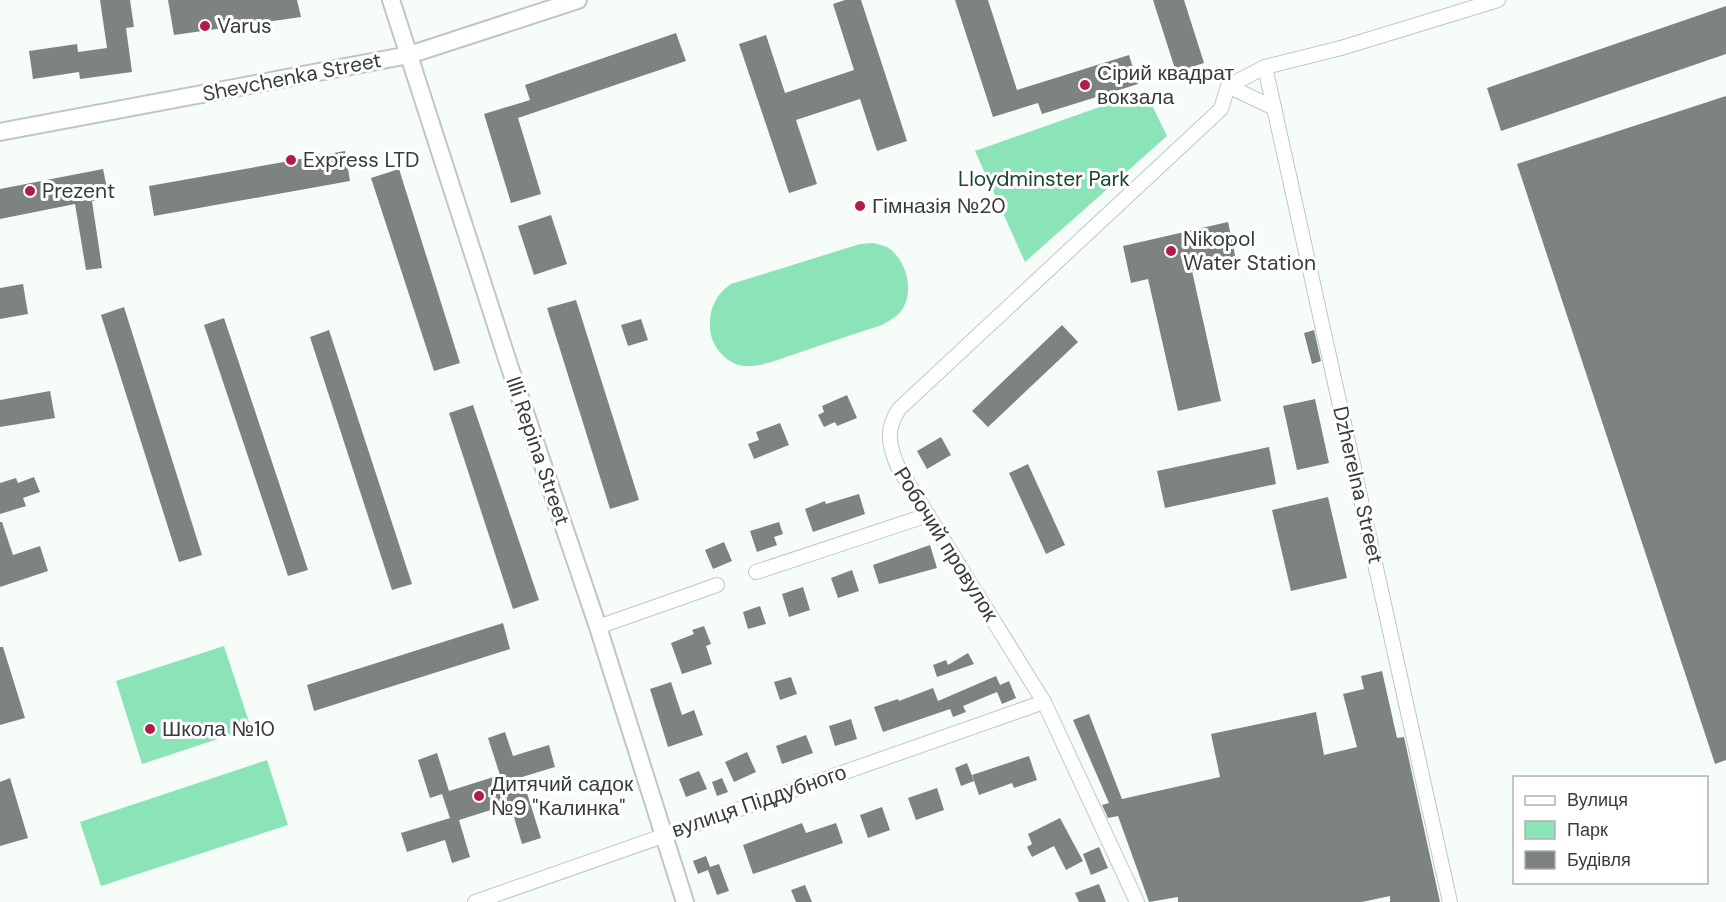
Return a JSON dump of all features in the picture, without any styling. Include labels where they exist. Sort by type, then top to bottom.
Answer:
[{"type":"street","name":"Illi Repina Street","points":[[390,0],[509,365],[598,627],[685,902]]},
{"type":"street","name":"Shevchenka Street","points":[[0,132],[409,55],[578,0]]},
{"type":"street","points":[[1228,86],[1265,67],[1341,48],[1498,0]]},
{"type":"street","name":"Dzherelna Street","points":[[1265,67],[1450,902]]},
{"type":"street","points":[[1228,86],[1274,108]]},
{"type":"street","name":"Робочий провулок","points":[[1137,902],[1044,702],[898,467],[890,449],[893,418],[899,409],[1221,109],[1228,86]]},
{"type":"street","points":[[756,572],[928,514]]},
{"type":"street","points":[[598,627],[717,585]]},
{"type":"street","name":"вулиця Піддубного","points":[[475,902],[1044,702]]},
{"type":"green space","name":"Lloydminster Park","points":[[1145,91],[1167,136],[1025,262],[975,151]]},
{"type":"green space","points":[[873,243],[887,247],[894,252],[907,277],[908,295],[905,304],[892,319],[882,325],[758,365],[744,366],[731,362],[716,347],[711,334],[711,314],[714,302],[731,284],[860,244]]},
{"type":"green space","points":[[224,646],[251,728],[142,764],[116,681]]},
{"type":"green space","points":[[267,760],[288,825],[101,886],[80,822]]},
{"type":"building","points":[[100,0],[130,0],[134,27],[126,28],[132,72],[80,79],[79,72],[33,79],[29,51],[77,44],[78,52],[107,48]]},
{"type":"building","name":"Varus","points":[[168,0],[297,0],[301,17],[174,35]]},
{"type":"building","points":[[845,0],[861,0],[907,141],[877,151],[860,99],[796,120],[817,184],[789,193],[739,44],[766,35],[785,93],[854,70],[833,4]]},
{"type":"building","points":[[955,0],[988,0],[1017,90],[1129,55],[1138,84],[1042,114],[1038,103],[993,117]]},
{"type":"building","points":[[1153,0],[1184,0],[1204,63],[1176,72]]},
{"type":"building","points":[[1726,6],[1726,54],[1501,131],[1487,88]]},
{"type":"building","points":[[676,33],[686,61],[518,118],[541,194],[511,203],[484,114],[530,100],[525,85]]},
{"type":"building","points":[[1726,96],[1726,760],[1715,764],[1517,164]]},
{"type":"building","points":[[345,151],[350,181],[154,216],[149,186]]},
{"type":"building","points":[[103,169],[109,198],[92,201],[102,268],[86,270],[75,204],[0,219],[0,189]]},
{"type":"building","points":[[399,169],[460,363],[434,371],[371,178]]},
{"type":"building","points":[[551,215],[567,264],[534,275],[518,226]]},
{"type":"building","points":[[1228,222],[1236,260],[1192,271],[1221,401],[1178,411],[1148,279],[1131,283],[1123,246]]},
{"type":"building","points":[[23,284],[28,314],[0,319],[0,288]]},
{"type":"building","points":[[576,300],[639,500],[610,509],[547,308]]},
{"type":"building","points":[[124,307],[202,555],[179,562],[101,315]]},
{"type":"building","points":[[224,318],[308,570],[288,576],[204,325]]},
{"type":"building","points":[[641,319],[648,340],[628,346],[621,325]]},
{"type":"building","points":[[1062,325],[1078,342],[988,427],[972,411]]},
{"type":"building","points":[[329,330],[412,584],[392,590],[310,337]]},
{"type":"building","points":[[1314,330],[1321,361],[1312,364],[1304,333]]},
{"type":"building","points":[[50,391],[55,418],[0,427],[0,400]]},
{"type":"building","points":[[847,395],[857,418],[837,426],[835,422],[824,427],[818,415],[824,412],[822,406]]},
{"type":"building","points":[[1315,399],[1329,463],[1297,470],[1283,406]]},
{"type":"building","points":[[473,405],[539,600],[513,609],[449,413]]},
{"type":"building","points":[[780,423],[789,445],[754,459],[748,444],[759,440],[756,432]]},
{"type":"building","points":[[941,437],[951,455],[927,469],[917,451]]},
{"type":"building","points":[[1269,447],[1276,484],[1165,508],[1157,471]]},
{"type":"building","points":[[1028,464],[1065,545],[1046,554],[1009,473]]},
{"type":"building","points":[[34,477],[40,492],[23,498],[26,506],[0,514],[0,483],[16,478],[18,483]]},
{"type":"building","points":[[859,494],[865,514],[813,532],[805,509],[825,501],[826,504]]},
{"type":"building","points":[[1328,497],[1347,578],[1291,591],[1272,510]]},
{"type":"building","points":[[0,522],[2,522],[13,555],[40,546],[48,571],[0,587]]},
{"type":"building","points":[[779,522],[783,534],[774,537],[777,545],[757,552],[750,531]]},
{"type":"building","points":[[724,542],[732,561],[713,569],[705,550]]},
{"type":"building","points":[[930,545],[937,568],[879,584],[873,565]]},
{"type":"building","points":[[852,570],[859,591],[838,598],[831,578]]},
{"type":"building","points":[[803,587],[810,610],[789,617],[782,594]]},
{"type":"building","points":[[760,606],[766,624],[748,629],[743,612]]},
{"type":"building","points":[[503,623],[510,649],[314,711],[307,685]]},
{"type":"building","points":[[704,626],[711,644],[706,646],[712,664],[682,674],[671,643],[694,634],[692,630]]},
{"type":"building","points":[[0,647],[3,647],[25,718],[0,725]]},
{"type":"building","points":[[968,653],[974,664],[937,677],[933,665],[946,660],[948,665]]},
{"type":"building","points":[[1382,671],[1397,738],[1404,737],[1440,902],[1390,902],[1390,896],[1362,902],[1178,902],[1178,897],[1149,902],[1118,816],[1108,818],[1102,805],[1109,803],[1073,720],[1089,714],[1122,799],[1220,777],[1211,734],[1316,712],[1324,755],[1357,747],[1343,694],[1364,689],[1361,676]]},
{"type":"building","points":[[996,676],[1000,685],[1009,681],[1016,698],[1002,704],[997,692],[963,706],[966,712],[953,717],[950,709],[883,732],[874,707],[898,699],[899,701],[933,688],[938,701]]},
{"type":"building","points":[[791,677],[797,694],[780,700],[774,682]]},
{"type":"building","points":[[671,682],[682,715],[694,710],[703,735],[668,747],[650,689]]},
{"type":"building","points":[[851,719],[857,739],[835,746],[829,726]]},
{"type":"building","name":"Дитячий садок №9 \"Калинка\"","points":[[505,732],[513,756],[549,745],[555,767],[522,777],[541,838],[522,844],[510,804],[459,820],[470,857],[452,863],[445,840],[407,852],[401,833],[450,818],[442,794],[430,798],[418,760],[437,753],[449,791],[500,775],[488,738]]},
{"type":"building","points":[[806,735],[813,753],[782,764],[776,746]]},
{"type":"building","points":[[747,752],[756,772],[734,782],[725,762]]},
{"type":"building","points":[[1029,756],[1037,780],[1014,788],[1012,783],[979,795],[972,775]]},
{"type":"building","points":[[967,763],[974,781],[961,786],[955,768]]},
{"type":"building","points":[[699,771],[707,789],[686,797],[679,779]]},
{"type":"building","points":[[10,778],[28,838],[0,846],[0,782]]},
{"type":"building","points":[[722,778],[728,792],[717,796],[712,782]]},
{"type":"building","points":[[937,788],[944,810],[916,820],[908,798]]},
{"type":"building","points":[[882,807],[890,830],[868,838],[860,815]]},
{"type":"building","points":[[1060,818],[1083,861],[1066,870],[1054,846],[1032,857],[1027,847],[1032,844],[1028,834]]},
{"type":"building","points":[[802,823],[806,833],[836,823],[843,843],[753,874],[743,845]]},
{"type":"building","points":[[1099,847],[1108,868],[1091,875],[1083,854]]},
{"type":"building","points":[[706,856],[710,867],[719,864],[729,891],[717,895],[708,870],[698,874],[693,861]]},
{"type":"building","points":[[1099,884],[1106,902],[1079,902],[1075,893]]},
{"type":"building","points":[[805,885],[812,902],[796,902],[791,890]]},
{"type":"place","name":"Varus","points":[[205,26]]},
{"type":"place","name":"Сірий квадрат вокзала","points":[[1085,85]]},
{"type":"place","name":"Express LTD","points":[[291,160]]},
{"type":"place","name":"Prezent","points":[[30,191]]},
{"type":"place","name":"Гімназія №20","points":[[860,206]]},
{"type":"place","name":"Nikopol Water Station","points":[[1171,251]]},
{"type":"place","name":"Школа №10","points":[[150,729]]},
{"type":"place","name":"Дитячий садок №9 \"Калинка\"","points":[[479,796]]}]
